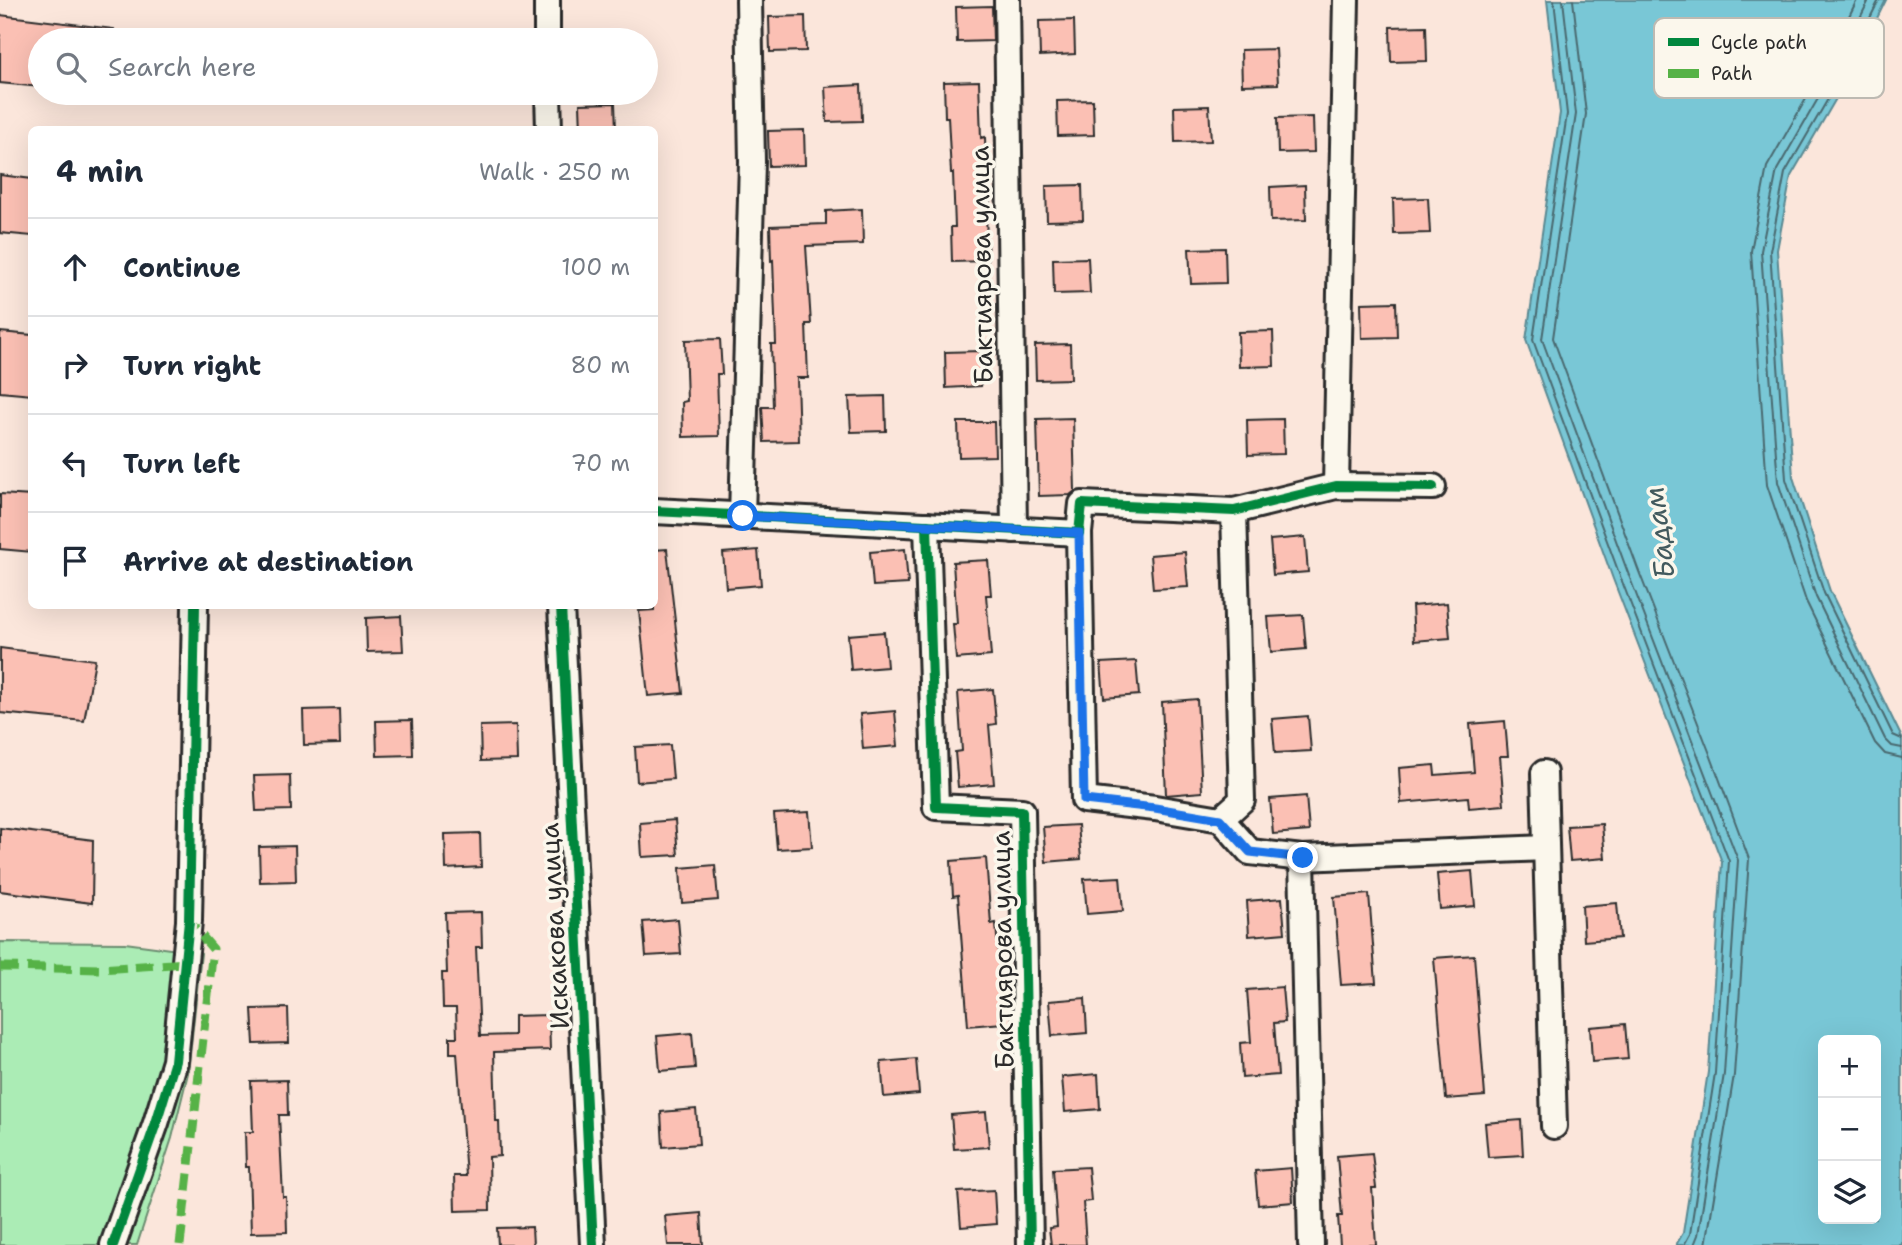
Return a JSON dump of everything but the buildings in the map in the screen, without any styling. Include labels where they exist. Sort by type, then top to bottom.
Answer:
[{"type":"street","points":[[547,0],[547,28]]},
{"type":"street","points":[[743,516],[752,162],[749,0]]},
{"type":"street","name":"Бактиярова улица","points":[[1007,0],[1014,530]]},
{"type":"street","points":[[1336,486],[1346,0]]},
{"type":"street","points":[[548,105],[549,126]]},
{"type":"street","points":[[1433,487],[1336,486],[1234,511],[1082,504],[1079,533],[1084,800],[1220,819],[1250,852],[1303,858],[1546,848]]},
{"type":"street","points":[[658,511],[1079,533]]},
{"type":"street","points":[[1220,819],[1242,800],[1234,511]]},
{"type":"street","name":"Бактиярова улица","points":[[927,525],[936,807],[1022,811],[1030,1245]]},
{"type":"street","points":[[113,1245],[175,1061],[189,921],[195,609]]},
{"type":"street","name":"Искакова улица","points":[[561,609],[593,1245]]},
{"type":"street","points":[[1544,773],[1554,1126]]},
{"type":"street","points":[[1303,858],[1311,1245]]},
{"type":"green space","points":[[0,942],[125,943],[201,953],[188,1073],[172,1138],[137,1245],[0,1245]]},
{"type":"water","name":"Бадам","points":[[1547,0],[1886,0],[1877,18],[1654,18],[1654,98],[1836,98],[1791,176],[1777,250],[1793,477],[1830,591],[1902,738],[1902,1245],[1676,1245],[1683,1233],[1708,1072],[1722,862],[1613,579],[1526,340],[1560,113]]},
{"type":"marked path","points":[[180,1245],[213,949],[189,921]]},
{"type":"marked path","points":[[0,967],[101,969],[185,963]]},
{"type":"cycle path","points":[[658,511],[1079,533],[1082,504],[1234,511],[1336,486],[1433,487]]},
{"type":"cycle path","points":[[927,525],[936,807],[1022,811],[1030,1245]]},
{"type":"cycle path","points":[[113,1245],[175,1061],[189,921],[195,609]]},
{"type":"cycle path","points":[[561,609],[593,1245]]},
{"type":"route","points":[[743,516],[1079,533],[1084,800],[1220,819],[1250,852],[1303,858]]}]
